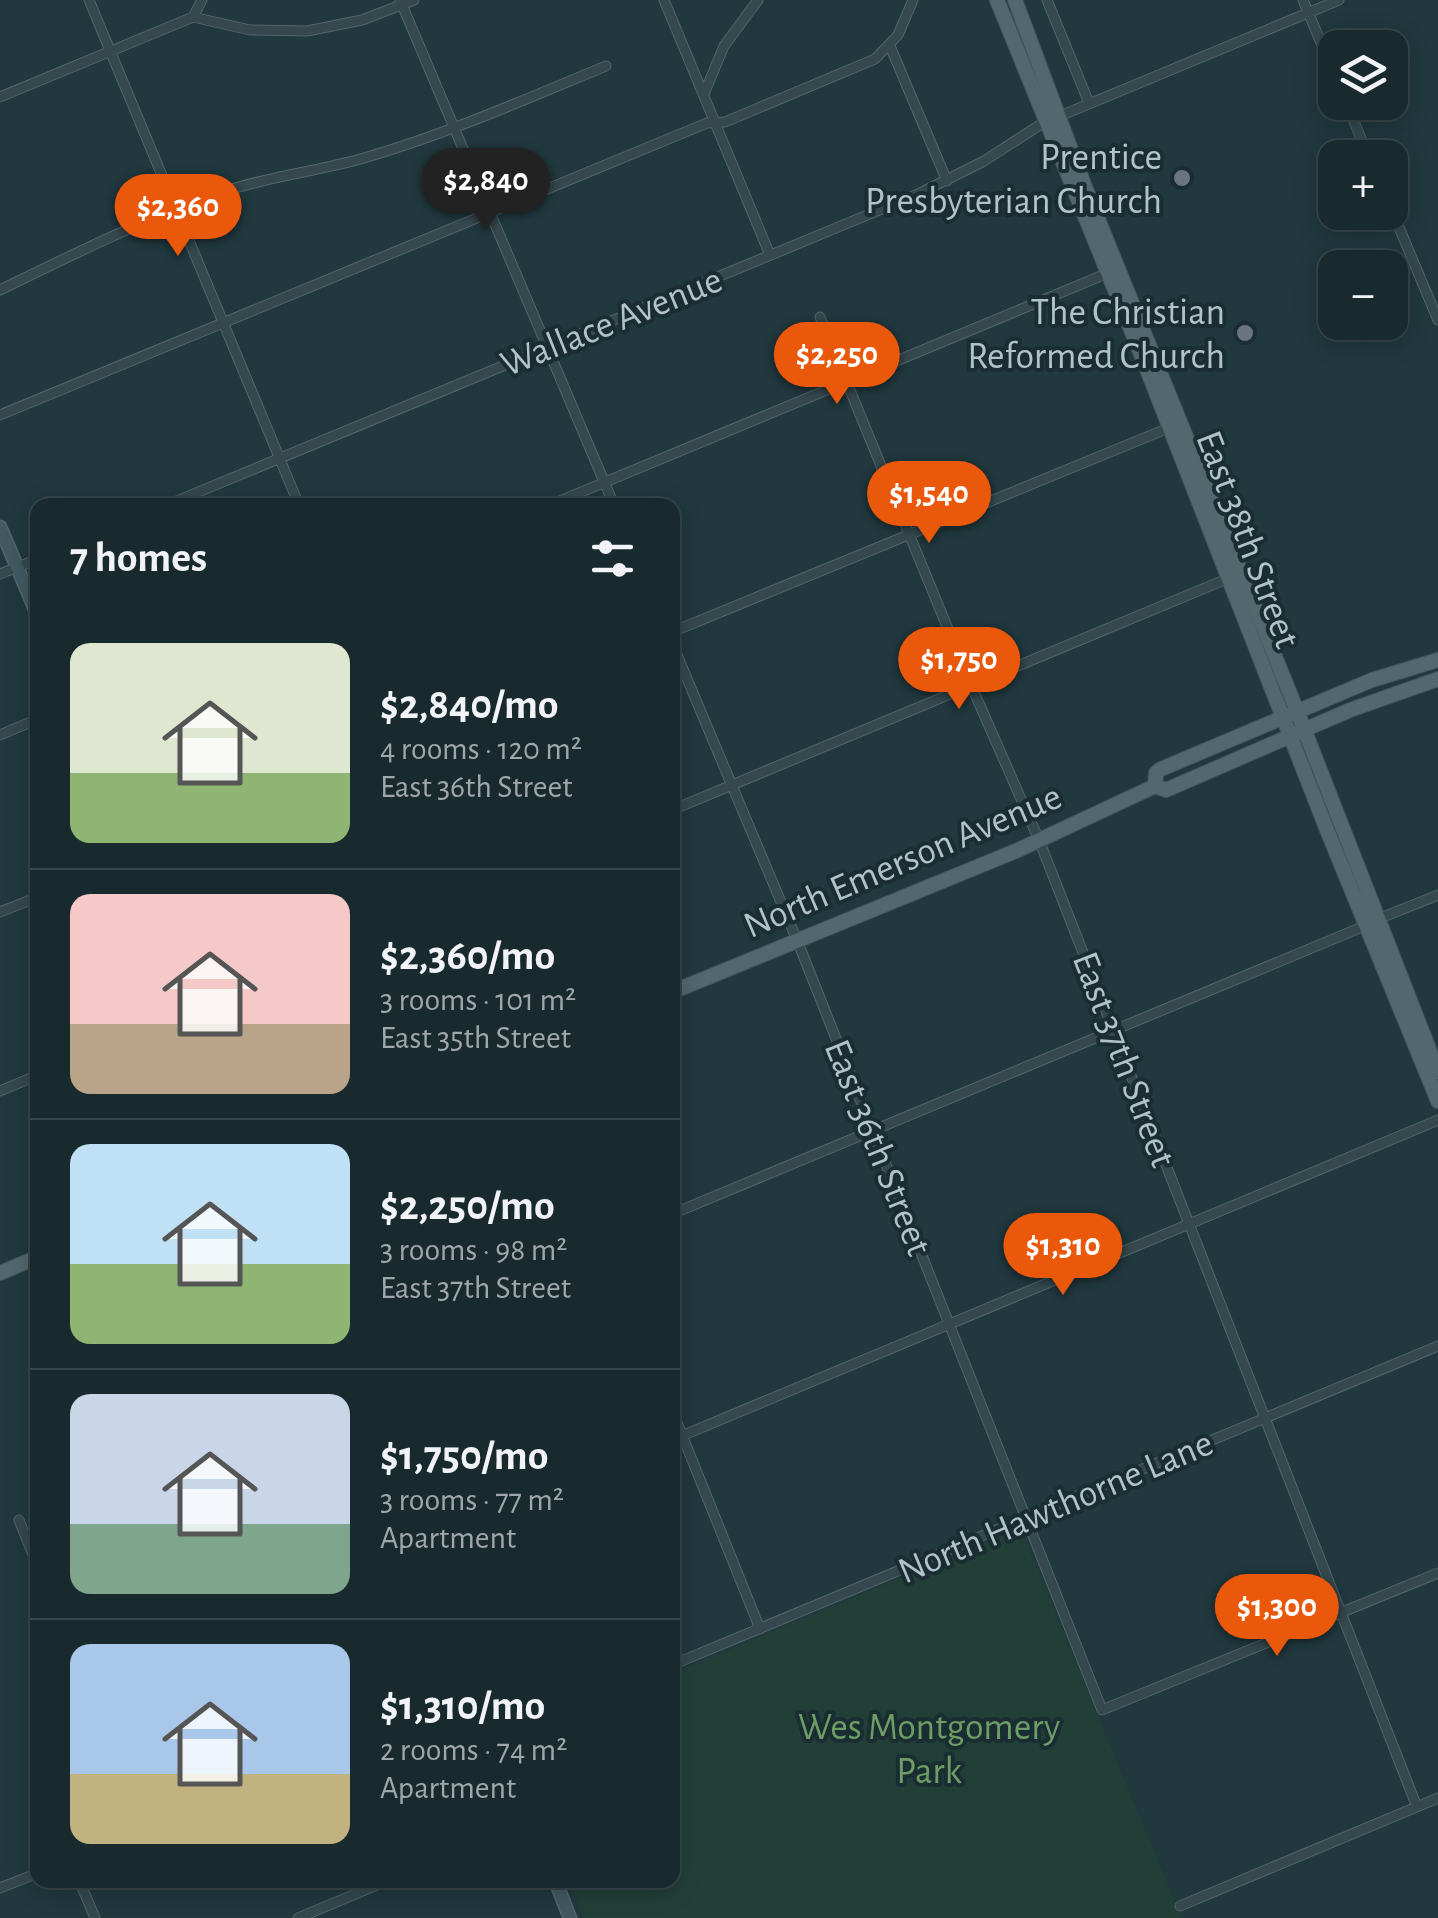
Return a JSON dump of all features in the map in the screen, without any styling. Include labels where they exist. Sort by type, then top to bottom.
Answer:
[{"type":"main road","name":"East 38th Street","points":[[997,0],[1053,118],[1154,360],[1373,922],[1438,1102]]},
{"type":"main road","name":"East 38th Street","points":[[1015,0],[1108,272],[1229,578],[1291,713]]},
{"type":"main road","points":[[0,527],[30,598]]},
{"type":"main road","name":"North Emerson Avenue","points":[[1154,786],[1156,773],[1161,770],[1372,680],[1438,660]]},
{"type":"main road","name":"North Emerson Avenue","points":[[680,989],[1039,840],[1154,786],[1166,790],[1298,732],[1438,679]]},
{"type":"main road","name":"East 38th Street","points":[[1373,922],[1438,1072]]},
{"type":"main road","points":[[2,1267],[30,1259]]},
{"type":"main road","points":[[558,1888],[570,1918]]},
{"type":"street","points":[[90,0],[296,498]]},
{"type":"street","points":[[193,17],[202,0]]},
{"type":"street","points":[[0,97],[193,17],[233,28],[290,32],[341,26],[414,0]]},
{"type":"street","points":[[664,0],[770,255]]},
{"type":"street","points":[[704,94],[729,39],[758,0]]},
{"type":"street","points":[[0,415],[706,122],[726,122],[858,68],[890,46],[905,24],[912,0]]},
{"type":"street","points":[[1047,0],[1090,103]]},
{"type":"street","points":[[1303,0],[1318,36]]},
{"type":"street","name":"Wallace Avenue","points":[[184,498],[948,181],[1053,118],[1339,0]]},
{"type":"street","points":[[401,2],[611,498]]},
{"type":"street","points":[[890,46],[948,181]]},
{"type":"street","points":[[0,290],[178,209],[244,185],[346,163],[455,128],[606,66]]},
{"type":"street","points":[[1400,230],[1438,320]]},
{"type":"street","points":[[566,498],[1108,272]]},
{"type":"street","name":"East 37th Street","points":[[820,316],[971,686],[1039,840],[1417,1807]]},
{"type":"street","points":[[680,629],[1170,427]]},
{"type":"street","points":[[0,574],[30,562]]},
{"type":"street","points":[[680,807],[1229,578]]},
{"type":"street","name":"East 36th Street","points":[[680,662],[797,940],[1102,1710],[1341,1612]]},
{"type":"street","points":[[0,735],[30,722]]},
{"type":"street","points":[[680,1211],[1438,895]]},
{"type":"street","points":[[0,912],[30,900]]},
{"type":"street","points":[[0,1090],[30,1078]]},
{"type":"street","points":[[680,1437],[1438,1120]]},
{"type":"street","name":"North Hawthorne Lane","points":[[680,1662],[1438,1346]]},
{"type":"street","points":[[680,1443],[760,1629]]},
{"type":"street","points":[[19,1520],[30,1547]]},
{"type":"street","points":[[1341,1612],[1438,1573]]},
{"type":"street","points":[[1180,1906],[1438,1798]]},
{"type":"street","points":[[0,1888],[30,1876]]},
{"type":"street","points":[[82,1888],[95,1918]]},
{"type":"street","points":[[298,1918],[370,1888]]},
{"type":"green space","name":"Wes Montgomery Park","points":[[1020,1528],[1182,1918],[583,1918],[571,1888],[680,1888],[680,1670]]},
{"type":"place","name":"Prentice Presbyterian Church","points":[[1182,178]]},
{"type":"place","name":"The Christian Reformed Church","points":[[1245,333]]}]
